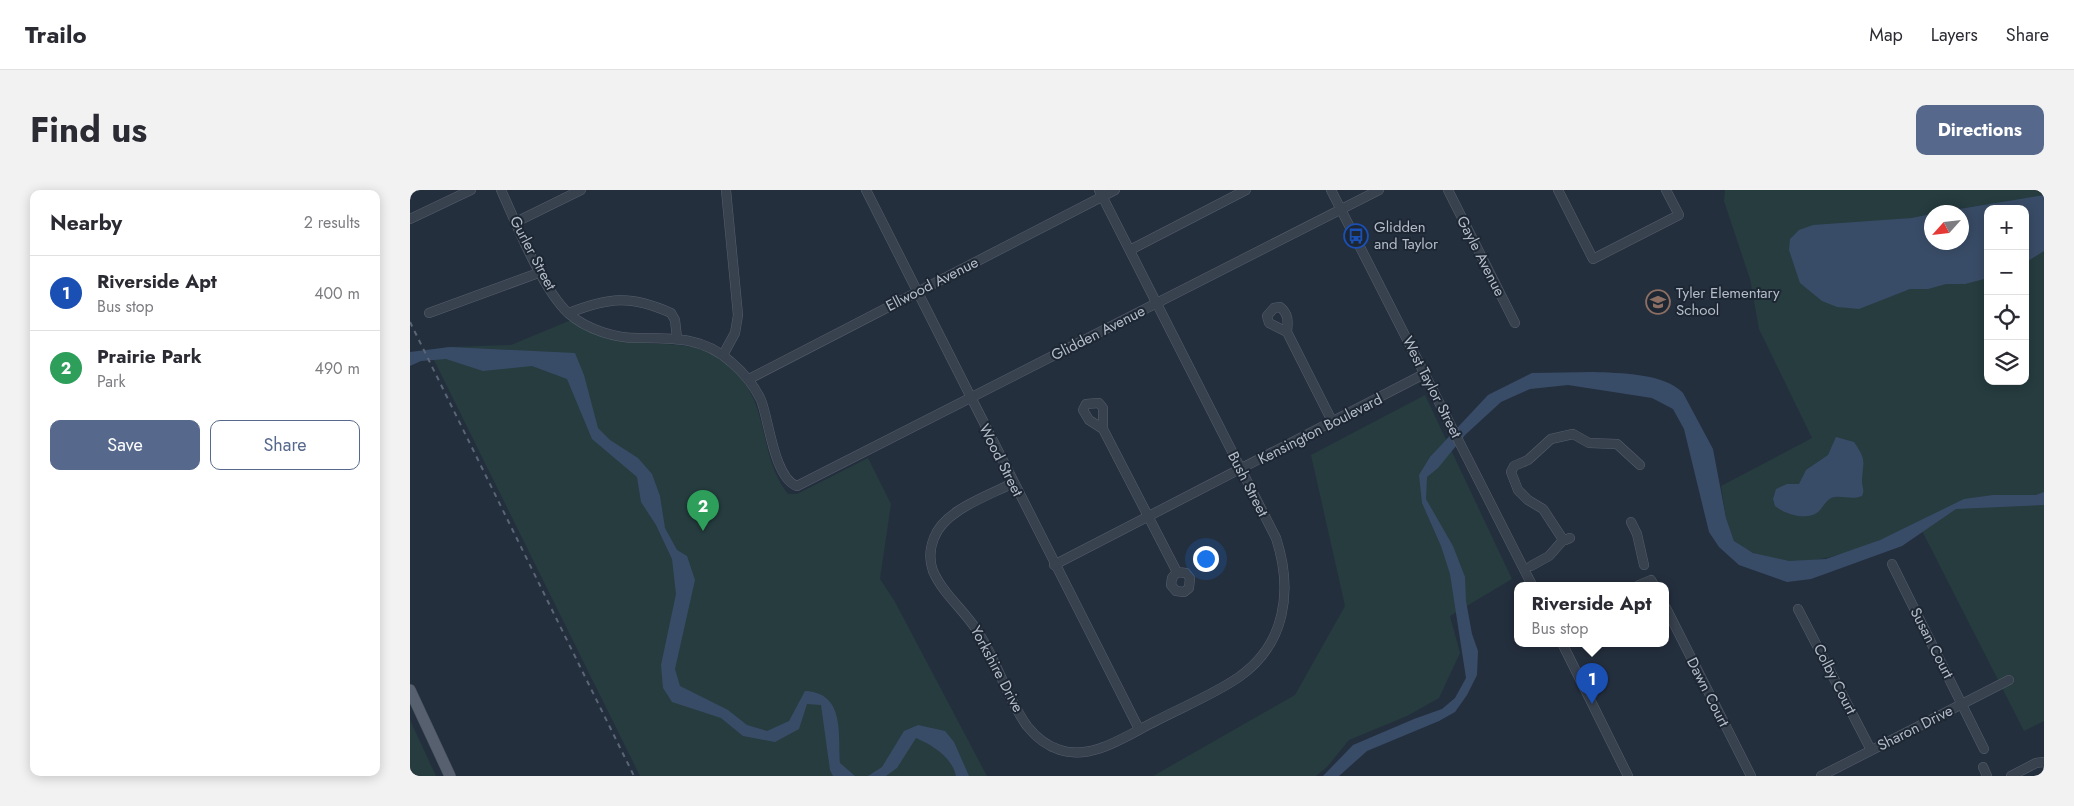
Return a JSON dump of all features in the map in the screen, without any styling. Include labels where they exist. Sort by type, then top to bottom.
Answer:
[{"type":"main road","points":[[410,690],[450,776]]},
{"type":"street","points":[[410,219],[471,190]]},
{"type":"street","name":"Gurler Street","points":[[500,190],[541,272],[569,313]]},
{"type":"street","points":[[516,222],[581,190]]},
{"type":"street","points":[[723,355],[734,333],[738,315],[726,190]]},
{"type":"street","name":"Wood Street","points":[[866,190],[1054,565],[1139,729]]},
{"type":"street","name":"Ellwood Avenue","points":[[749,379],[917,292],[1101,193],[1115,190]]},
{"type":"street","points":[[1130,250],[1246,190]]},
{"type":"street","name":"West Taylor Street","points":[[1331,190],[1530,582]]},
{"type":"street","name":"Glidden Avenue","points":[[749,379],[760,398],[766,416],[768,433],[786,476],[796,486],[816,478],[1379,190]]},
{"type":"street","name":"Gayle Avenue","points":[[1448,190],[1515,323]]},
{"type":"street","points":[[1558,190],[1593,259],[1679,215],[1667,191]]},
{"type":"street","name":"Bush Street","points":[[1101,193],[1276,538],[1283,561],[1285,592],[1278,625],[1262,654],[1238,677],[1139,729]]},
{"type":"street","points":[[429,313],[541,272]]},
{"type":"street","points":[[569,313],[610,299],[640,301],[671,313],[675,320],[677,338]]},
{"type":"street","points":[[569,313],[602,332],[620,337],[677,338],[704,345],[723,355],[749,379]]},
{"type":"street","points":[[1287,332],[1333,423]]},
{"type":"street","name":"Kensington Boulevard","points":[[1054,565],[1149,518],[1426,374]]},
{"type":"street","points":[[1103,429],[1177,572]]},
{"type":"street","points":[[1532,566],[1549,556],[1567,539],[1542,509],[1528,500],[1518,490],[1511,472],[1514,466],[1528,460],[1551,439],[1574,434],[1589,443],[1617,444],[1640,465]]},
{"type":"street","name":"Yorkshire Drive","points":[[1013,483],[954,514],[943,522],[932,546],[931,561],[935,575],[977,629],[1027,725],[1045,742],[1062,751],[1086,752],[1101,748],[1139,729]]},
{"type":"street","points":[[1631,522],[1637,534],[1644,565]]},
{"type":"street","name":"Susan Court","points":[[1892,564],[1984,749]]},
{"type":"street","name":"Colby Court","points":[[1798,609],[1871,750]]},
{"type":"street","name":"Dawn Court","points":[[1669,614],[1751,776]]},
{"type":"street","points":[[1564,647],[1628,776]]},
{"type":"street","name":"Sharon Drive","points":[[1821,776],[2009,680]]},
{"type":"street","points":[[2011,776],[2036,763],[2044,762]]},
{"type":"street","points":[[1982,767],[1987,776]]},
{"type":"green space","points":[[1725,190],[2044,190],[2044,721],[2024,731],[1918,523],[1874,543],[1850,551],[1826,558],[1802,561],[1779,560],[1756,554],[1734,541],[1726,518],[1721,486],[1812,438],[1759,329],[1750,279],[1724,201]]},
{"type":"green space","points":[[571,320],[590,332],[606,338],[698,349],[713,354],[728,364],[742,379],[750,392],[761,421],[773,466],[779,481],[788,494],[797,494],[868,458],[891,504],[880,579],[894,600],[987,776],[640,776],[429,350],[450,347],[511,345]]},
{"type":"green space","points":[[1425,395],[1512,579],[1450,616],[1460,653],[1439,698],[1407,716],[1349,740],[1327,767],[1316,776],[1153,776],[1295,695],[1345,606],[1311,455]]},
{"type":"green space","points":[[410,720],[436,776],[410,776]]},
{"type":"water","points":[[2044,195],[2044,251],[2029,260],[2029,205],[1984,205],[1984,279],[1965,284],[1946,284],[1928,289],[1910,289],[1859,309],[1837,307],[1822,301],[1800,283],[1789,250],[1790,239],[1799,230],[1813,225],[1924,215],[1924,250],[1969,250],[1969,207]]},
{"type":"water","points":[[450,347],[575,353],[584,375],[598,428],[610,440],[638,458],[652,474],[660,496],[665,528],[677,550],[687,556],[695,580],[675,669],[680,686],[728,710],[747,725],[767,731],[789,721],[805,691],[818,693],[827,699],[837,716],[840,763],[855,776],[833,776],[830,770],[821,705],[807,704],[799,729],[775,742],[743,736],[721,718],[672,702],[663,688],[661,665],[676,594],[672,559],[656,525],[641,502],[637,477],[592,439],[567,379],[532,366],[483,371],[446,359],[421,361],[410,366],[410,352]]},
{"type":"water","points":[[1593,372],[1641,375],[1665,381],[1683,393],[1713,449],[1726,518],[1734,541],[1753,553],[1789,561],[1826,559],[1880,540],[1964,499],[1993,495],[2036,495],[2044,492],[2044,505],[1956,509],[1902,546],[1811,579],[1787,582],[1739,565],[1719,547],[1709,532],[1684,429],[1673,409],[1652,398],[1568,385],[1530,389],[1501,402],[1465,435],[1438,468],[1427,477],[1426,499],[1453,546],[1465,577],[1466,601],[1472,634],[1478,651],[1477,675],[1467,695],[1455,712],[1439,721],[1367,751],[1339,776],[1323,776],[1353,745],[1442,709],[1455,698],[1466,678],[1450,574],[1441,546],[1422,503],[1419,475],[1430,457],[1488,395],[1532,373]]},
{"type":"water","points":[[1836,437],[1854,442],[1861,453],[1863,461],[1862,496],[1855,498],[1832,498],[1818,512],[1808,516],[1790,514],[1775,506],[1773,499],[1776,489],[1787,484],[1799,484],[1806,470],[1828,455]]},
{"type":"water","points":[[918,725],[945,731],[954,742],[969,776],[956,776],[946,757],[935,748],[916,738],[897,768],[886,776],[868,776],[882,767],[904,731]]},
{"type":"railway","points":[[410,322],[634,776]]},
{"type":"place","name":"Glidden and Taylor","points":[[1356,236]]},
{"type":"place","name":"Tyler Elementary School","points":[[1658,302]]},
{"type":"place","name":"Prairie Park","points":[[703,531]]},
{"type":"place","name":"Riverside Apt","points":[[1592,704]]}]
